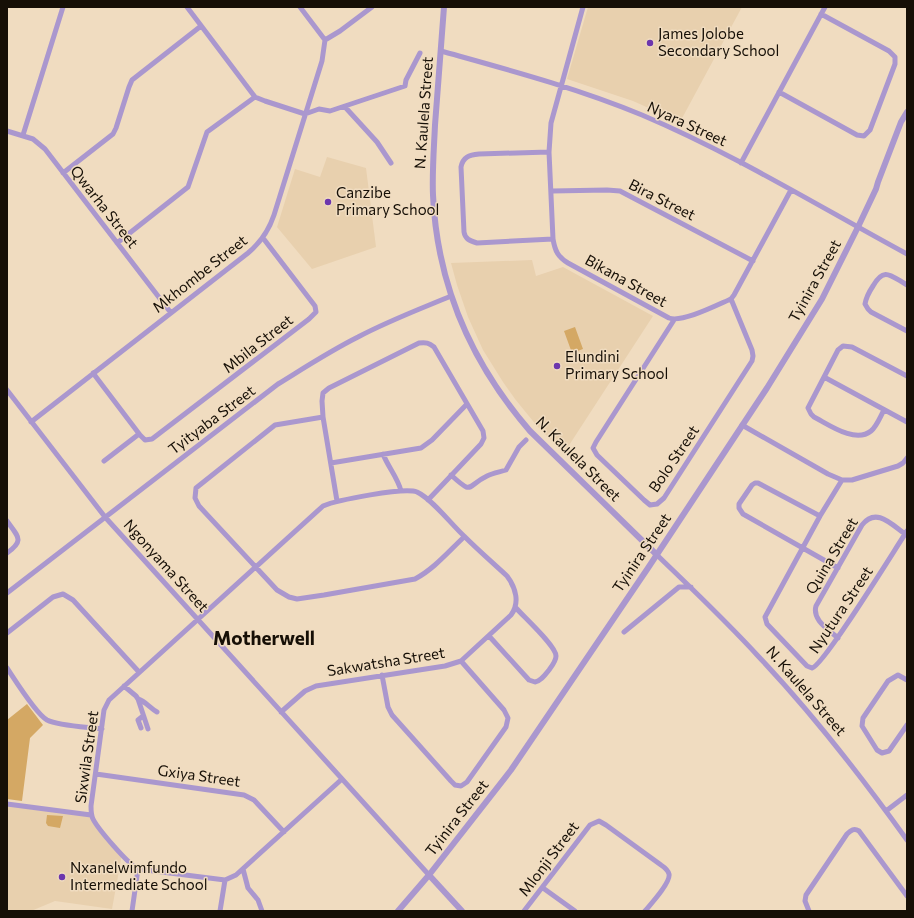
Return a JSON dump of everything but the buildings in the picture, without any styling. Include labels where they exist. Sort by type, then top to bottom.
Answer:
[{"type":"street","points":[[23,135],[63,7]]},
{"type":"street","points":[[187,7],[255,97],[306,114],[319,109],[330,111],[345,107],[405,86],[406,80],[420,53]]},
{"type":"street","points":[[300,7],[325,40],[340,32],[372,7]]},
{"type":"street","name":"N. Kaulela Street","points":[[444,7],[433,157],[433,195],[439,246],[451,296],[463,328],[478,359],[506,402],[530,431],[691,587],[759,656],[846,758],[907,840]]},
{"type":"street","name":"Bikana Street","points":[[583,7],[551,123],[549,152],[552,191],[553,239],[556,252],[563,260],[674,320],[683,319],[731,299]]},
{"type":"street","points":[[741,163],[825,7]]},
{"type":"street","points":[[779,92],[857,135],[864,136],[870,130],[895,64],[894,57],[889,51],[821,14]]},
{"type":"street","points":[[63,173],[113,134],[132,80],[202,26]]},
{"type":"street","name":"Mkhombe Street","points":[[31,422],[248,253],[263,238],[272,222],[306,114],[322,61],[325,40]]},
{"type":"street","name":"Nyara Street","points":[[441,51],[561,85],[652,120],[741,163],[907,254]]},
{"type":"street","points":[[117,243],[188,187],[207,132],[255,97]]},
{"type":"street","points":[[345,107],[377,142],[391,163]]},
{"type":"street","name":"Tyinira Street","points":[[398,911],[429,875],[511,770],[657,555],[767,388],[822,299],[876,189],[901,122],[906,114]]},
{"type":"street","name":"Qwarha Street","points":[[7,130],[33,138],[40,144],[171,313]]},
{"type":"street","points":[[549,152],[471,155],[465,158],[461,167],[464,232],[469,240],[477,243],[553,239]]},
{"type":"street","points":[[731,299],[791,190]]},
{"type":"street","name":"Bira Street","points":[[552,191],[620,191],[753,261]]},
{"type":"street","name":"Mbila Street","points":[[139,434],[145,440],[155,438],[316,312],[315,306],[263,238]]},
{"type":"street","points":[[907,285],[883,274],[878,277],[867,296],[865,304],[871,312],[907,331]]},
{"type":"street","name":"Tyityaba Street","points":[[7,593],[243,410],[298,372],[362,335],[396,318],[451,296]]},
{"type":"street","name":"Bolo Street","points":[[674,320],[593,448],[597,455],[650,505],[657,504],[664,498],[752,361],[752,350],[731,299]]},
{"type":"street","points":[[337,501],[323,417],[322,395],[326,390],[423,342],[434,347],[483,430],[484,438],[481,444],[428,500]]},
{"type":"street","points":[[884,410],[870,431],[860,436],[845,433],[814,417],[810,414],[808,408],[838,350],[843,346],[847,346],[907,376]]},
{"type":"street","points":[[93,373],[139,434],[104,461]]},
{"type":"street","points":[[824,377],[907,422]]},
{"type":"street","name":"Ngonyama Street","points":[[7,390],[105,517],[429,875]]},
{"type":"street","points":[[331,462],[421,448],[427,445],[467,404]]},
{"type":"street","points":[[323,417],[275,425],[196,488],[195,498],[199,506],[277,590],[289,597],[297,598],[324,595],[415,579],[437,563],[464,537]]},
{"type":"street","points":[[742,425],[828,474],[842,480],[852,480],[891,469],[905,464],[907,458]]},
{"type":"street","points":[[451,476],[464,486],[468,488],[473,487],[488,475],[506,470],[519,447],[526,440]]},
{"type":"street","points":[[383,454],[401,491]]},
{"type":"street","name":"Nyutura Street","points":[[842,480],[820,516],[767,611],[765,620],[803,663],[810,668],[818,665],[838,638],[906,532]]},
{"type":"street","points":[[820,516],[758,483],[752,485],[739,504],[742,514],[838,568]]},
{"type":"street","points":[[198,619],[323,506],[337,501],[401,491],[415,492],[428,500],[464,537],[507,576],[512,582],[515,592],[516,608],[546,639],[556,653],[555,661],[540,680],[535,682],[529,680],[489,636]]},
{"type":"street","name":"Quina Street","points":[[838,638],[818,620],[815,611],[816,606],[862,525],[869,517],[874,516],[879,517],[906,532]]},
{"type":"street","points":[[7,521],[15,532],[18,540],[17,546],[7,554]]},
{"type":"street","points":[[624,632],[679,587],[691,587]]},
{"type":"street","points":[[7,633],[53,597],[63,594],[73,600],[139,672]]},
{"type":"street","name":"Sakwatsha Street","points":[[281,712],[305,691],[324,684],[445,666],[460,661],[489,636],[511,615],[516,608]]},
{"type":"street","name":"Sixwila Street","points":[[138,869],[122,854],[92,816],[91,806],[106,704],[198,619]]},
{"type":"street","points":[[382,675],[388,707],[392,715],[451,781],[455,785],[461,786],[467,782],[506,727],[508,718],[504,710],[460,661]]},
{"type":"street","points":[[7,668],[39,713],[46,720],[63,724],[102,729]]},
{"type":"street","points":[[907,680],[898,675],[888,681],[863,718],[862,726],[877,750],[882,753],[889,751],[907,725]]},
{"type":"street","points":[[124,686],[138,699],[148,729]]},
{"type":"street","points":[[138,699],[142,700],[157,712]]},
{"type":"street","points":[[141,728],[138,720],[143,716]]},
{"type":"street","name":"Gxiya Street","points":[[96,774],[244,795],[254,800],[284,832]]},
{"type":"street","points":[[132,911],[138,869],[225,880],[236,875],[243,869],[342,779]]},
{"type":"street","points":[[886,811],[907,796]]},
{"type":"street","points":[[7,804],[92,816]]},
{"type":"street","name":"Mlonji Street","points":[[524,911],[590,825],[594,822],[601,822],[668,872],[669,876],[667,882],[645,911]]},
{"type":"street","points":[[809,911],[805,901],[806,895],[844,838],[851,830],[854,829],[859,831],[907,896]]},
{"type":"street","points":[[243,869],[248,888],[258,900],[262,911]]},
{"type":"street","points":[[429,875],[462,911]]},
{"type":"street","points":[[220,911],[225,880]]},
{"type":"street","points":[[543,888],[574,911]]},
{"type":"shaded area","name":"James Jolobe Secondary School","points":[[588,7],[742,7],[680,122],[633,101],[567,79]]},
{"type":"shaded area","name":"Canzibe Primary School","points":[[327,157],[366,168],[376,247],[312,269],[277,227],[295,169],[320,177]]},
{"type":"shaded area","name":"Elundini Primary School","points":[[532,260],[536,276],[563,267],[653,316],[564,453],[537,426],[515,399],[483,350],[468,317],[451,263]]},
{"type":"shaded area","points":[[575,327],[583,349],[572,353],[564,331]]},
{"type":"shaded area","points":[[27,704],[43,725],[30,738],[22,801],[7,799],[7,720]]},
{"type":"shaded area","name":"Nxanelwimfundo Intermediate School","points":[[7,804],[91,815],[122,854],[112,909],[55,901],[31,911],[7,911]]},
{"type":"shaded area","points":[[47,815],[63,816],[60,828],[48,826],[46,823]]},
{"type":"place","name":"James Jolobe Secondary School","points":[[650,43]]},
{"type":"place","name":"Canzibe Primary School","points":[[328,202]]},
{"type":"place","name":"Elundini Primary School","points":[[557,366]]},
{"type":"place","name":"Nxanelwimfundo Intermediate School","points":[[62,877]]},
{"type":"district","name":"Motherwell","points":[[264,638]]}]
